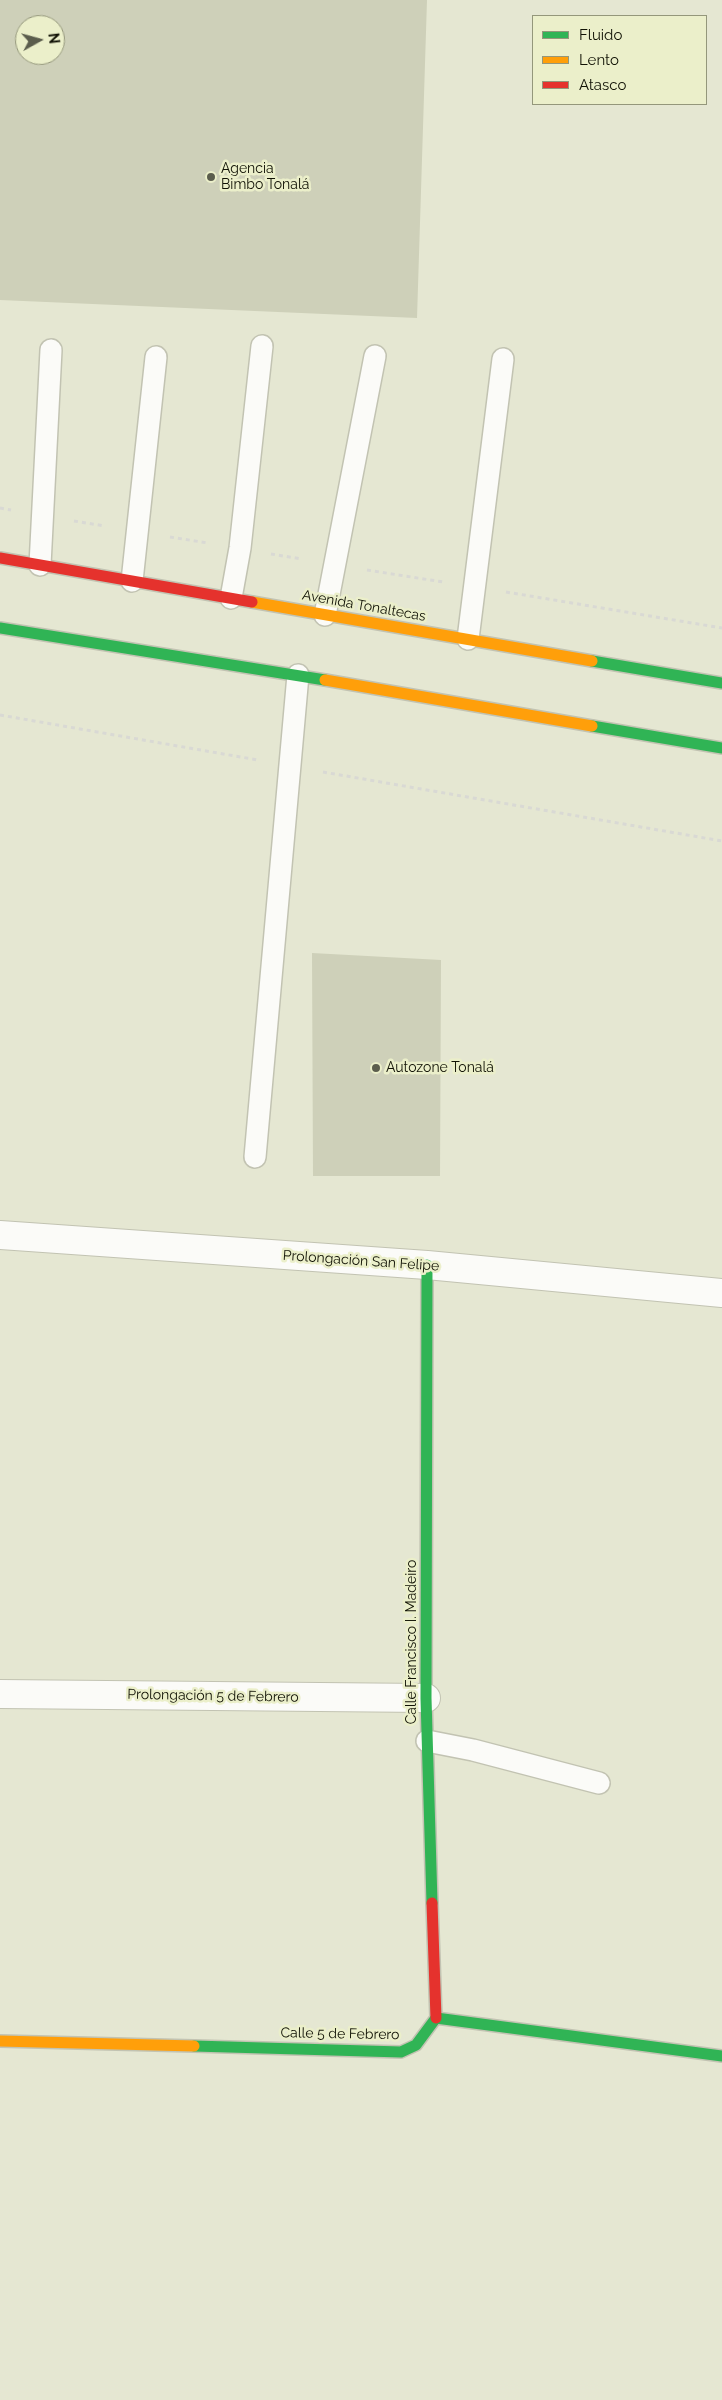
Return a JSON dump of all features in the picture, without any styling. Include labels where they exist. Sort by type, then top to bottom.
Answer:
[{"type":"street","name":"Avenida Tonaltecas","points":[[0,558],[722,683]]},
{"type":"street","points":[[0,628],[298,675],[722,748]]},
{"type":"street","name":"Prolongación San Felipe","points":[[0,1236],[427,1265],[722,1293]]},
{"type":"street","name":"Calle Francisco I. Madeiro","points":[[427,1265],[426,1698],[436,2018]]},
{"type":"street","name":"Prolongación 5 de Febrero","points":[[0,1694],[426,1698]]},
{"type":"street","points":[[436,2018],[722,2056]]},
{"type":"street","name":"Calle 5 de Febrero","points":[[0,2040],[401,2052],[416,2045],[436,2018]]},
{"type":"lane","points":[[231,598],[240,548],[262,346]]},
{"type":"lane","points":[[40,565],[51,350]]},
{"type":"lane","points":[[325,615],[375,356]]},
{"type":"lane","points":[[132,581],[156,357]]},
{"type":"lane","points":[[468,639],[503,359]]},
{"type":"lane","points":[[255,1157],[298,675]]},
{"type":"lane","points":[[428,1741],[473,1750],[599,1783]]},
{"type":"path","points":[[0,715],[722,841]]},
{"type":"building","name":"Agencia Bimbo Tonalá","points":[[0,0],[427,0],[417,318],[0,300]]},
{"type":"building","name":"Autozone Tonalá","points":[[312,953],[441,960],[440,1176],[313,1176]]},
{"type":"traffic: fast","points":[[0,628],[325,680]]},
{"type":"traffic: fast","points":[[592,661],[722,683]]},
{"type":"traffic: fast","points":[[592,726],[722,748]]},
{"type":"traffic: fast","points":[[427,1265],[426,1698],[432,1903]]},
{"type":"traffic: fast","points":[[194,2046],[401,2052],[416,2045],[436,2018],[722,2056]]},
{"type":"traffic: slow","points":[[252,602],[592,661]]},
{"type":"traffic: slow","points":[[325,680],[592,726]]},
{"type":"traffic: slow","points":[[0,2041],[194,2046]]},
{"type":"traffic: jam","points":[[0,558],[252,602]]},
{"type":"traffic: jam","points":[[432,1903],[436,2018]]},
{"type":"place","name":"Agencia Bimbo Tonalá","points":[[211,177]]},
{"type":"place","name":"Autozone Tonalá","points":[[376,1068]]}]
